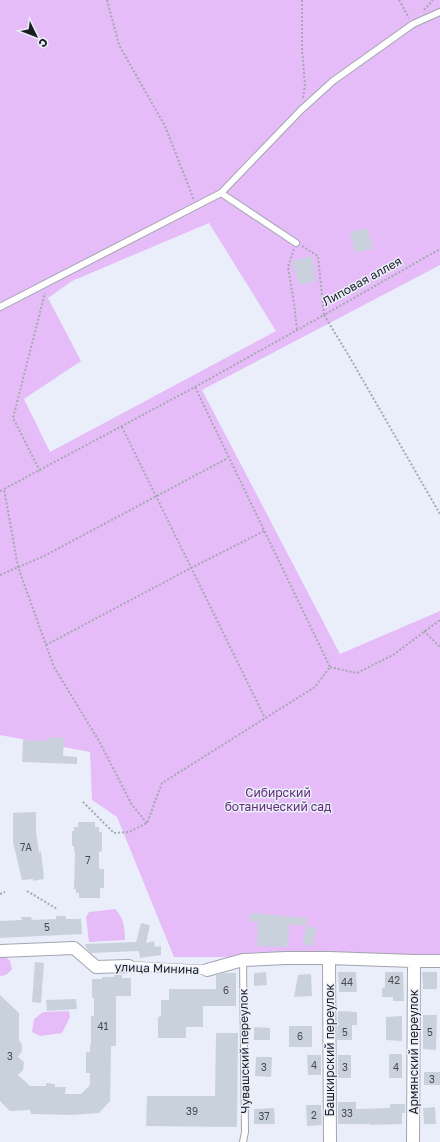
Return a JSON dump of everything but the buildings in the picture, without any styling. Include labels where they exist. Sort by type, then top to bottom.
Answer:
[{"type":"street","name":"улица Минина","points":[[0,951],[74,948],[96,967],[129,966],[208,970],[243,960],[286,958],[440,961]]},
{"type":"street","name":"Башкирский переулок","points":[[329,958],[330,1142]]},
{"type":"street","name":"Армянский переулок","points":[[413,1142],[414,961]]},
{"type":"lane","points":[[0,306],[221,193],[301,110],[333,81],[413,24],[440,12]]},
{"type":"lane","points":[[221,193],[296,242]]},
{"type":"lane","name":"Чувашский переулок","points":[[243,960],[245,1132],[243,1142]]},
{"type":"path","points":[[107,0],[119,45],[165,126],[196,206]]},
{"type":"path","points":[[301,110],[305,85],[302,49],[302,0]]},
{"type":"path","points":[[399,0],[413,24]]},
{"type":"path","points":[[296,242],[288,267],[297,330]]},
{"type":"path","name":"Липовая аллея","points":[[296,242],[318,256],[324,315],[440,249]]},
{"type":"path","points":[[40,470],[13,418],[48,282]]},
{"type":"path","points":[[0,492],[122,427],[324,315],[440,514]]},
{"type":"path","points":[[195,387],[330,667]]},
{"type":"path","points":[[122,427],[265,718]]},
{"type":"path","points":[[0,575],[44,556],[229,458]]},
{"type":"path","points":[[4,489],[18,567],[54,668],[99,740],[132,806],[147,823]]},
{"type":"path","points":[[46,645],[264,531]]},
{"type":"path","points":[[330,667],[357,673],[393,655],[440,620]]},
{"type":"path","points":[[424,631],[440,647]]},
{"type":"path","points":[[83,802],[114,833],[129,832],[147,823],[162,783],[315,687],[330,667]]},
{"type":"path","points":[[27,891],[57,909]]},
{"type":"path","points":[[0,894],[5,892]]},
{"type":"green space","name":"Сибирский ботанический сад","points":[[0,0],[440,0],[440,265],[202,390],[340,654],[440,611],[440,957],[174,957],[117,817],[92,800],[90,752],[0,735]],"holes":[[[209,223],[276,331],[50,452],[24,399],[81,361],[48,298],[72,281]]]},
{"type":"green space","points":[[115,909],[123,923],[125,940],[89,942],[86,917],[89,912]]},
{"type":"green space","points":[[0,955],[4,955],[10,961],[12,969],[6,975],[0,976]]},
{"type":"green space","points":[[69,1011],[70,1017],[62,1033],[40,1036],[32,1032],[34,1019],[43,1012]]}]
